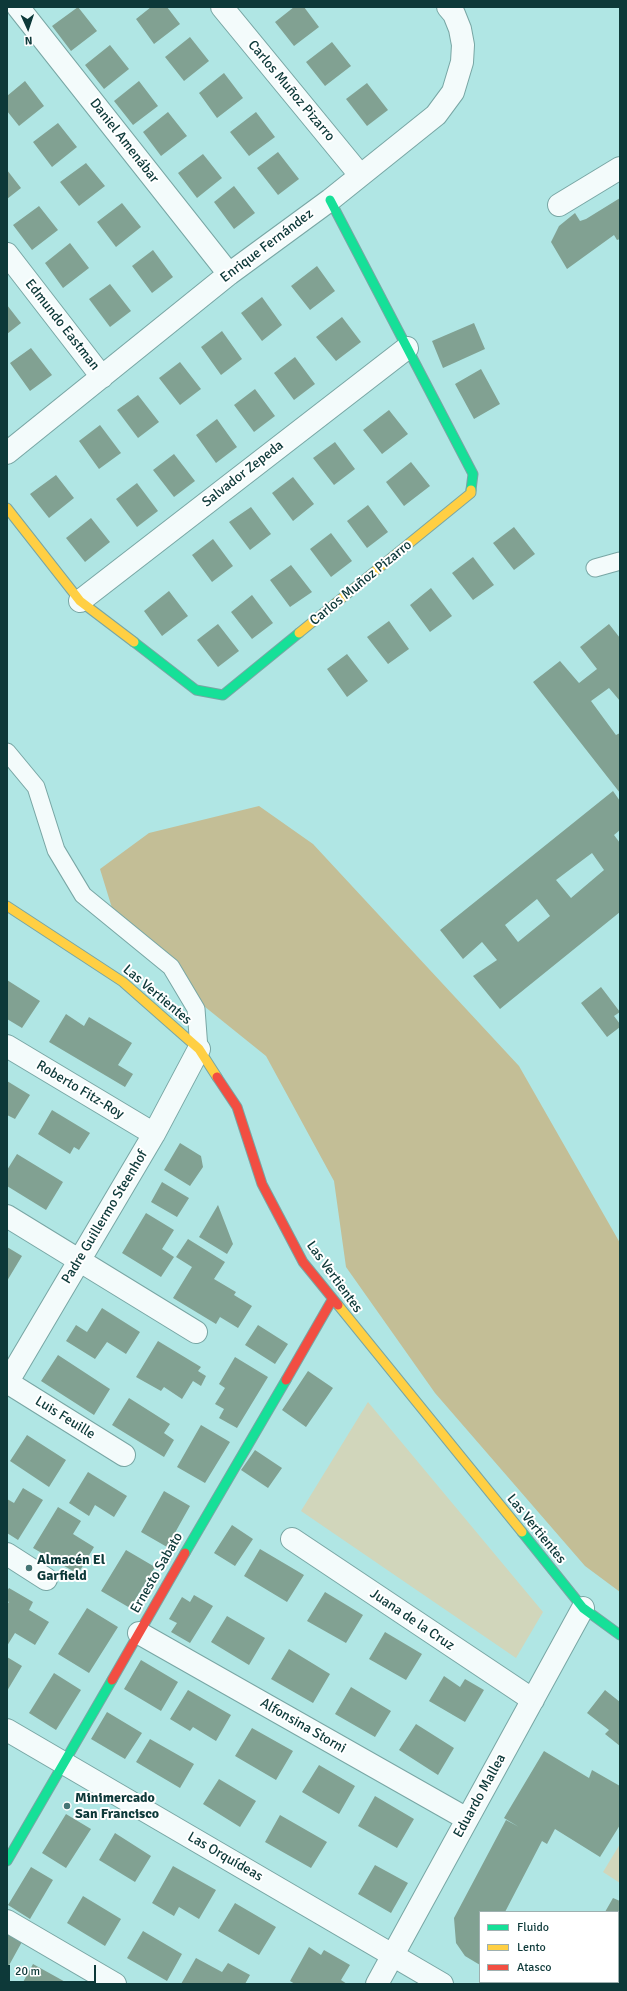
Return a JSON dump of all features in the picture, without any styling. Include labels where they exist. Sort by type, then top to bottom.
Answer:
[{"type":"street","name":"Daniel Amenábar","points":[[18,7],[229,274]]},
{"type":"street","name":"Carlos Muñoz Pizarro","points":[[222,7],[360,175]]},
{"type":"street","name":"Enrique Fernández","points":[[7,453],[229,274],[330,200],[436,115],[453,92],[462,62],[463,45],[458,24],[454,14],[448,7]]},
{"type":"street","points":[[559,205],[620,168]]},
{"type":"street","name":"Carlos Muñoz Pizarro","points":[[7,508],[80,601],[196,690],[223,695],[471,493],[473,474],[330,200]]},
{"type":"street","name":"Edmundo Eastman","points":[[7,254],[102,377]]},
{"type":"street","name":"Salvador Zepeda","points":[[80,601],[406,348]]},
{"type":"street","name":"Las Vertientes","points":[[7,906],[123,982],[198,1049],[237,1107],[262,1184],[303,1262],[332,1300],[583,1608],[620,1635]]},
{"type":"street","name":"Roberto Fitz-Roy","points":[[7,1046],[154,1134]]},
{"type":"street","name":"Padre Guillermo Steenhof","points":[[7,1382],[154,1134],[198,1049]]},
{"type":"street","points":[[7,1216],[80,1259],[196,1332]]},
{"type":"street","name":"Ernesto Sabato","points":[[7,1861],[332,1300]]},
{"type":"street","name":"Luis Feuille","points":[[7,1382],[124,1455]]},
{"type":"street","name":"Juana de la Cruz","points":[[292,1539],[532,1700]]},
{"type":"street","points":[[7,1554],[46,1579]]},
{"type":"street","name":"Eduardo Mallea","points":[[377,1984],[583,1608]]},
{"type":"street","name":"Alfonsina Storni","points":[[139,1633],[467,1819]]},
{"type":"street","name":"Las Orquídeas","points":[[7,1730],[442,1984]]},
{"type":"street","points":[[7,1921],[115,1984]]},
{"type":"lane","points":[[595,568],[620,561]]},
{"type":"lane","points":[[7,752],[36,788],[56,850],[83,895],[171,967],[196,1009],[198,1049]]},
{"type":"green space","points":[[368,1402],[543,1612],[516,1658],[301,1511]]},
{"type":"green space","points":[[620,1844],[620,1883],[603,1872]]},
{"type":"shaded area","points":[[259,806],[313,844],[519,1066],[620,1243],[620,1592],[585,1566],[435,1393],[346,1267],[334,1181],[266,1056],[184,990],[116,921],[100,869],[149,833]]},
{"type":"building","points":[[78,7],[97,31],[71,51],[52,26]]},
{"type":"building","points":[[151,7],[167,7],[180,24],[154,44],[136,19]]},
{"type":"building","points":[[294,7],[304,7],[319,27],[294,46],[275,22]]},
{"type":"building","points":[[190,37],[209,61],[184,81],[165,57]]},
{"type":"building","points":[[332,42],[351,66],[325,86],[306,62]]},
{"type":"building","points":[[110,45],[129,69],[104,89],[85,65]]},
{"type":"building","points":[[224,73],[243,98],[217,118],[199,93]]},
{"type":"building","points":[[25,81],[44,106],[19,126],[7,111],[7,96]]},
{"type":"building","points":[[139,81],[158,106],[133,125],[114,101]]},
{"type":"building","points":[[367,83],[388,110],[367,126],[346,99]]},
{"type":"building","points":[[168,112],[187,136],[161,156],[143,132]]},
{"type":"building","points":[[256,112],[275,137],[249,156],[230,132]]},
{"type":"building","points":[[58,123],[77,147],[52,167],[33,142]]},
{"type":"building","points":[[278,152],[299,179],[278,195],[257,168]]},
{"type":"building","points":[[203,154],[222,178],[197,198],[178,173]]},
{"type":"building","points":[[86,163],[105,186],[79,206],[60,182]]},
{"type":"building","points":[[7,170],[21,188],[7,199]]},
{"type":"building","points":[[234,186],[255,213],[234,229],[214,202]]},
{"type":"building","points":[[620,198],[620,239],[617,240],[614,235],[567,269],[551,242],[559,226],[575,213],[580,221],[586,219]]},
{"type":"building","points":[[122,203],[141,227],[116,247],[97,222]]},
{"type":"building","points":[[39,206],[58,230],[32,250],[13,225]]},
{"type":"building","points":[[70,243],[89,268],[63,288],[45,263]]},
{"type":"building","points":[[153,250],[173,277],[152,293],[132,266]]},
{"type":"building","points":[[317,266],[335,291],[310,310],[291,286]]},
{"type":"building","points":[[110,284],[131,311],[110,327],[89,299]]},
{"type":"building","points":[[262,297],[282,325],[262,341],[241,313]]},
{"type":"building","points":[[7,305],[21,323],[7,334]]},
{"type":"building","points":[[342,317],[361,342],[336,361],[316,337]]},
{"type":"building","points":[[474,323],[485,349],[443,368],[432,341]]},
{"type":"building","points":[[222,331],[242,359],[221,375],[201,347]]},
{"type":"building","points":[[31,348],[52,375],[30,391],[10,363]]},
{"type":"building","points":[[295,357],[315,384],[294,400],[274,373]]},
{"type":"building","points":[[180,362],[201,389],[180,405],[159,378]]},
{"type":"building","points":[[481,369],[500,404],[474,419],[455,384]]},
{"type":"building","points":[[255,389],[275,416],[254,432],[234,405]]},
{"type":"building","points":[[138,395],[159,422],[138,438],[117,410]]},
{"type":"building","points":[[389,410],[408,434],[382,454],[363,430]]},
{"type":"building","points":[[217,419],[237,447],[216,463],[196,435]]},
{"type":"building","points":[[100,425],[121,453],[99,469],[79,441]]},
{"type":"building","points":[[335,442],[355,469],[334,485],[313,458]]},
{"type":"building","points":[[174,454],[195,481],[174,497],[153,470]]},
{"type":"building","points":[[411,462],[430,486],[404,506],[386,482]]},
{"type":"building","points":[[56,475],[74,498],[49,518],[30,494]]},
{"type":"building","points":[[293,477],[314,504],[293,521],[272,493]]},
{"type":"building","points":[[137,483],[158,511],[137,527],[116,499]]},
{"type":"building","points":[[368,505],[388,532],[367,548],[347,521]]},
{"type":"building","points":[[251,507],[271,534],[250,550],[229,522]]},
{"type":"building","points":[[91,518],[110,542],[85,562],[66,538]]},
{"type":"building","points":[[514,527],[535,554],[514,570],[493,543]]},
{"type":"building","points":[[331,533],[352,561],[331,577],[310,549]]},
{"type":"building","points":[[213,539],[233,566],[212,582],[192,555]]},
{"type":"building","points":[[473,557],[494,585],[473,600],[452,573]]},
{"type":"building","points":[[291,565],[312,592],[290,607],[270,580]]},
{"type":"building","points":[[431,588],[452,616],[430,632],[410,605]]},
{"type":"building","points":[[169,591],[188,616],[162,636],[144,611]]},
{"type":"building","points":[[252,595],[273,623],[252,639],[231,612]]},
{"type":"building","points":[[389,621],[409,649],[388,664],[367,637]]},
{"type":"building","points":[[218,624],[239,651],[218,667],[197,640]]},
{"type":"building","points":[[609,624],[620,638],[620,701],[609,688],[591,701],[616,735],[620,733],[620,793],[533,682],[560,661],[579,683],[597,669],[580,647]]},
{"type":"building","points":[[347,654],[368,681],[347,697],[327,669]]},
{"type":"building","points":[[613,791],[620,801],[620,830],[614,835],[620,843],[620,912],[500,1009],[473,976],[497,960],[482,942],[463,959],[440,930]],"holes":[[[592,853],[604,870],[571,898],[556,880]],[[537,899],[550,916],[518,942],[505,925]]]},
{"type":"building","points":[[7,980],[40,1001],[22,1028],[7,1019]]},
{"type":"building","points":[[601,987],[620,1012],[614,1016],[620,1024],[620,1027],[607,1037],[581,1003]]},
{"type":"building","points":[[66,1014],[84,1026],[89,1017],[132,1043],[118,1065],[133,1074],[125,1087],[49,1042]]},
{"type":"building","points":[[7,1081],[30,1095],[15,1119],[7,1115]]},
{"type":"building","points":[[52,1110],[90,1133],[79,1150],[74,1147],[70,1154],[38,1134]]},
{"type":"building","points":[[180,1143],[201,1156],[203,1167],[190,1186],[164,1170]]},
{"type":"building","points":[[17,1154],[63,1182],[46,1210],[7,1186],[7,1170]]},
{"type":"building","points":[[162,1182],[189,1198],[177,1217],[151,1202]]},
{"type":"building","points":[[218,1205],[233,1244],[227,1254],[199,1237]]},
{"type":"building","points":[[146,1213],[174,1230],[162,1249],[174,1257],[161,1277],[122,1253]]},
{"type":"building","points":[[188,1239],[225,1262],[214,1279],[236,1292],[234,1295],[252,1306],[238,1328],[220,1317],[216,1324],[173,1298],[192,1267],[176,1257]]},
{"type":"building","points":[[7,1247],[22,1256],[7,1281]]},
{"type":"building","points":[[102,1308],[140,1332],[126,1354],[107,1342],[95,1359],[66,1341],[76,1325],[87,1332]]},
{"type":"building","points":[[258,1325],[288,1344],[275,1364],[245,1345]]},
{"type":"building","points":[[158,1341],[201,1367],[198,1371],[206,1376],[201,1386],[193,1381],[182,1399],[164,1387],[161,1391],[136,1377]]},
{"type":"building","points":[[58,1355],[110,1389],[94,1415],[41,1381]]},
{"type":"building","points":[[235,1357],[268,1377],[237,1428],[219,1418],[224,1409],[215,1404],[225,1388],[219,1384]]},
{"type":"building","points":[[308,1371],[333,1388],[306,1427],[282,1410]]},
{"type":"building","points":[[129,1398],[170,1424],[164,1433],[174,1440],[164,1457],[112,1425]]},
{"type":"building","points":[[201,1425],[230,1442],[205,1483],[177,1467]]},
{"type":"building","points":[[27,1435],[66,1460],[49,1487],[10,1461]]},
{"type":"building","points":[[255,1450],[282,1468],[268,1488],[241,1470]]},
{"type":"building","points":[[88,1472],[127,1496],[114,1517],[95,1505],[89,1516],[69,1503]]},
{"type":"building","points":[[23,1488],[43,1500],[18,1540],[7,1533],[7,1499],[14,1503]]},
{"type":"building","points":[[164,1491],[190,1506],[167,1547],[141,1532]]},
{"type":"building","points":[[58,1507],[81,1521],[73,1534],[94,1547],[78,1574],[33,1548]]},
{"type":"building","points":[[232,1525],[253,1539],[235,1566],[214,1553]]},
{"type":"building","points":[[260,1549],[304,1575],[287,1602],[244,1576]]},
{"type":"building","points":[[126,1550],[155,1567],[130,1608],[101,1591]]},
{"type":"building","points":[[9,1588],[33,1602],[29,1610],[49,1622],[35,1645],[15,1633],[7,1646],[7,1604],[9,1602],[7,1601],[7,1591]]},
{"type":"building","points":[[325,1592],[363,1615],[346,1643],[307,1621]]},
{"type":"building","points":[[194,1595],[213,1606],[190,1643],[171,1632],[177,1623],[169,1619],[182,1597],[190,1602]]},
{"type":"building","points":[[87,1608],[118,1627],[89,1673],[58,1654]]},
{"type":"building","points":[[227,1616],[265,1638],[249,1665],[211,1642]]},
{"type":"building","points":[[385,1632],[422,1654],[406,1680],[369,1659]]},
{"type":"building","points":[[289,1649],[330,1674],[313,1703],[271,1679]]},
{"type":"building","points":[[7,1657],[22,1666],[7,1691]]},
{"type":"building","points":[[141,1660],[178,1682],[161,1711],[124,1689]]},
{"type":"building","points":[[54,1673],[81,1690],[56,1730],[29,1713]]},
{"type":"building","points":[[444,1676],[460,1687],[465,1679],[484,1690],[465,1722],[429,1701]]},
{"type":"building","points":[[351,1687],[391,1711],[375,1737],[335,1714]]},
{"type":"building","points":[[188,1690],[231,1715],[216,1741],[193,1727],[190,1731],[170,1719]]},
{"type":"building","points":[[605,1690],[620,1702],[620,1746],[605,1734],[609,1730],[587,1713]]},
{"type":"building","points":[[107,1712],[142,1733],[125,1759],[91,1739]]},
{"type":"building","points":[[416,1724],[454,1748],[438,1775],[399,1750]]},
{"type":"building","points":[[252,1728],[293,1751],[276,1780],[235,1756]]},
{"type":"building","points":[[150,1739],[194,1764],[180,1788],[136,1762]]},
{"type":"building","points":[[544,1751],[589,1778],[592,1770],[620,1786],[620,1825],[600,1857],[555,1829],[547,1844],[542,1841],[506,1911],[479,1911],[479,1964],[465,1956],[456,1943],[454,1918],[506,1820],[519,1827],[504,1818]]},
{"type":"building","points":[[319,1765],[355,1786],[339,1814],[302,1792]]},
{"type":"building","points":[[219,1779],[256,1801],[240,1827],[203,1804]]},
{"type":"building","points":[[375,1796],[414,1819],[397,1848],[358,1826]]},
{"type":"building","points":[[66,1814],[91,1829],[66,1868],[42,1853]]},
{"type":"building","points":[[280,1815],[327,1842],[311,1868],[265,1842]]},
{"type":"building","points":[[115,1833],[151,1856],[135,1882],[99,1860]]},
{"type":"building","points":[[375,1865],[408,1883],[391,1913],[358,1894]]},
{"type":"building","points":[[173,1866],[216,1890],[199,1919],[179,1907],[174,1916],[152,1903]]},
{"type":"building","points":[[31,1867],[53,1880],[30,1919],[8,1905]]},
{"type":"building","points":[[83,1896],[121,1919],[105,1946],[67,1923]]},
{"type":"building","points":[[613,1898],[620,1901],[619,1978],[619,1911],[606,1911]]},
{"type":"building","points":[[235,1903],[276,1927],[259,1955],[218,1931]]},
{"type":"building","points":[[143,1931],[182,1954],[167,1981],[127,1958]]},
{"type":"building","points":[[7,1932],[23,1940],[7,1969]]},
{"type":"building","points":[[309,1947],[321,1955],[324,1950],[350,1965],[341,1980],[347,1984],[295,1984],[290,1981]]},
{"type":"building","points":[[196,1958],[222,1972],[228,1963],[250,1975],[245,1984],[181,1984]]},
{"type":"building","points":[[33,1964],[69,1984],[22,1984]]},
{"type":"building","points":[[511,1983],[616,1983],[615,1984]]},
{"type":"traffic: fast","points":[[330,200],[473,474],[471,490]]},
{"type":"traffic: fast","points":[[134,642],[196,690],[223,695],[299,633]]},
{"type":"traffic: fast","points":[[185,1553],[286,1380]]},
{"type":"traffic: fast","points":[[522,1532],[583,1608],[620,1635]]},
{"type":"traffic: fast","points":[[7,1861],[112,1680]]},
{"type":"traffic: slow","points":[[299,633],[471,493],[471,490]]},
{"type":"traffic: slow","points":[[7,508],[80,601],[134,642]]},
{"type":"traffic: slow","points":[[7,906],[123,982],[199,1049],[217,1077]]},
{"type":"traffic: slow","points":[[338,1305],[522,1532]]},
{"type":"traffic: jam","points":[[217,1077],[237,1107],[262,1184],[303,1262],[338,1305]]},
{"type":"traffic: jam","points":[[286,1380],[332,1300]]},
{"type":"traffic: jam","points":[[112,1680],[185,1553]]},
{"type":"place","name":"Almacén El Garfield","points":[[29,1568]]},
{"type":"place","name":"Minimercado San Francisco","points":[[67,1806]]}]
